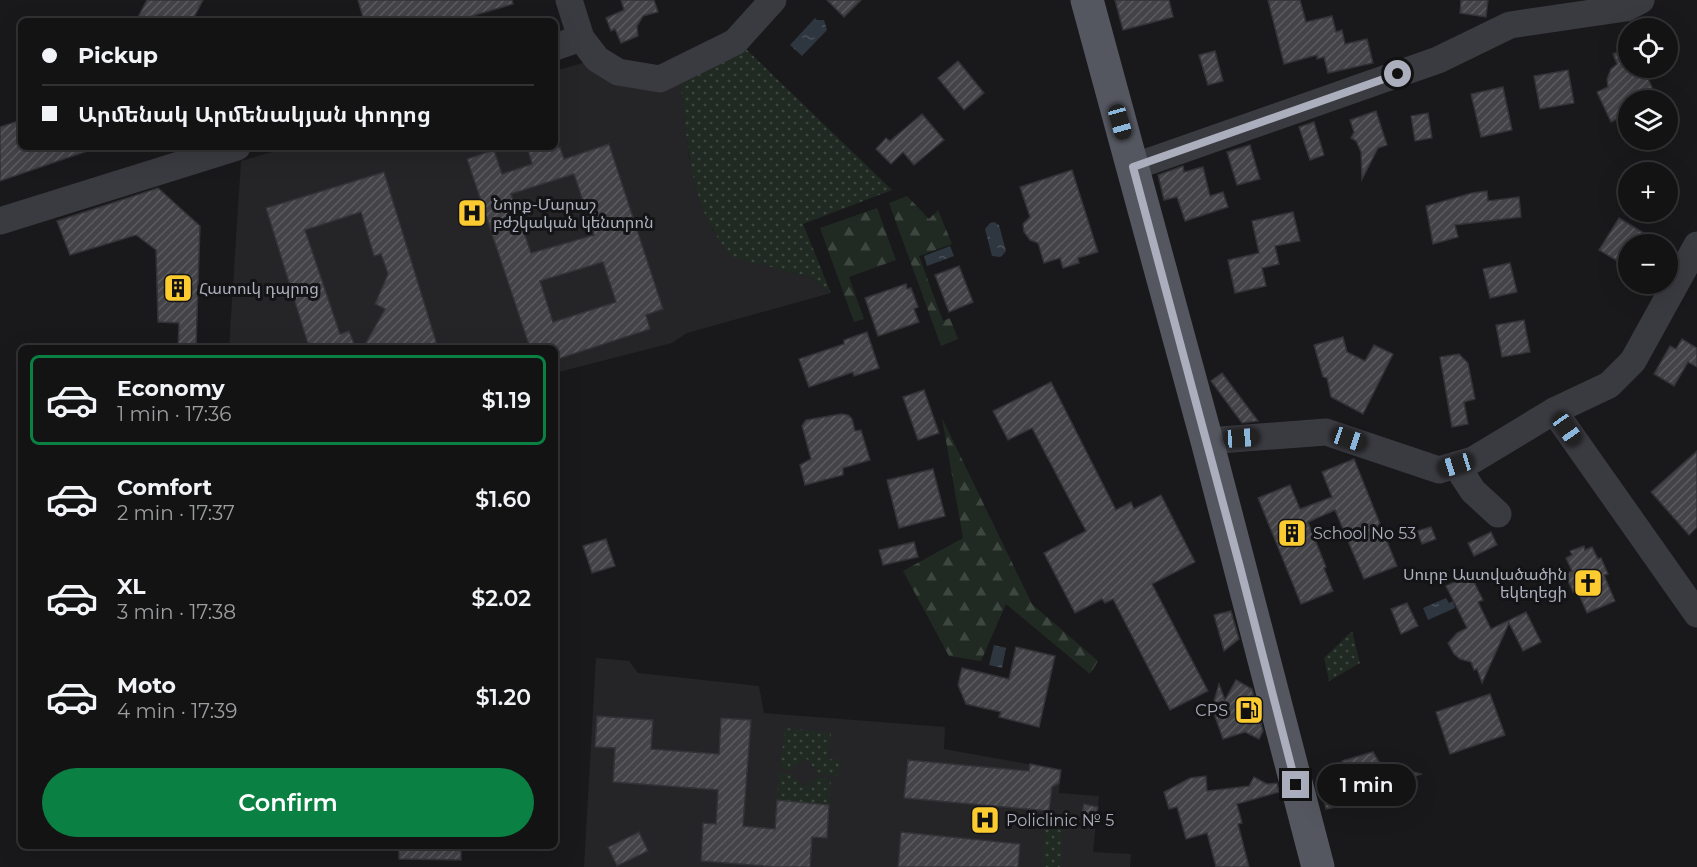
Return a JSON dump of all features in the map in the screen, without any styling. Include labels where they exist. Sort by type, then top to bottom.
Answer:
[{"type":"main road","points":[[1087,0],[1207,441],[1318,867]]},
{"type":"street","points":[[569,0],[581,38],[597,59],[610,68],[622,72],[660,79],[735,42],[772,0]]},
{"type":"street","points":[[1133,167],[1438,60],[1510,25],[1626,8],[1641,0]]},
{"type":"street","points":[[558,46],[581,38]]},
{"type":"street","points":[[0,221],[227,150]]},
{"type":"street","points":[[1207,441],[1326,432],[1439,470],[1473,460],[1554,411],[1609,385],[1633,362],[1697,245]]},
{"type":"street","points":[[1554,411],[1697,614]]},
{"type":"street","points":[[1456,465],[1473,490],[1498,514]]},
{"type":"shaded area","name":"Նորք-Մարաշ բժշկական կենտրոն","points":[[593,60],[680,79],[689,157],[712,229],[731,256],[810,277],[831,293],[687,333],[672,343],[558,372],[558,345],[229,345],[241,161],[279,150],[558,150],[558,70]]},
{"type":"shaded area","points":[[596,658],[629,661],[638,673],[759,686],[764,713],[945,727],[944,749],[1061,770],[1059,793],[1099,796],[1093,852],[1131,854],[1130,867],[584,867]]},
{"type":"green space","points":[[745,48],[892,190],[803,224],[831,293],[810,277],[731,257],[713,230],[698,195],[686,137],[680,79]]},
{"type":"green space","points":[[907,196],[929,219],[938,210],[952,244],[919,256],[943,321],[950,318],[958,339],[941,346],[889,203]]},
{"type":"green space","points":[[877,208],[896,260],[849,277],[864,319],[854,322],[820,228]]},
{"type":"green space","points":[[942,418],[1032,604],[1098,661],[1090,674],[1006,604],[981,661],[949,656],[903,571],[963,538]]},
{"type":"green space","points":[[1352,631],[1360,663],[1329,681],[1324,658]]},
{"type":"green space","points":[[785,728],[831,733],[828,759],[841,760],[839,776],[819,774],[806,758],[791,770],[780,768]]},
{"type":"green space","points":[[779,773],[791,774],[805,787],[819,777],[831,779],[829,805],[777,800]]},
{"type":"green space","points":[[1046,818],[1064,820],[1060,867],[1042,867]]},
{"type":"water","points":[[815,18],[824,20],[827,30],[802,56],[790,45]]},
{"type":"water","points":[[994,222],[999,225],[1006,251],[1000,257],[992,256],[985,229]]},
{"type":"water","points":[[950,246],[954,256],[927,266],[924,256]]},
{"type":"water","points":[[1446,598],[1449,603],[1453,601],[1455,608],[1428,620],[1423,608]]},
{"type":"water","points":[[994,645],[1006,648],[1002,668],[989,665]]},
{"type":"building","points":[[147,0],[203,0],[194,18],[138,18]]},
{"type":"building","points":[[358,0],[512,0],[513,4],[465,18],[363,18]]},
{"type":"building","points":[[621,0],[654,0],[658,12],[643,16],[637,26],[638,36],[621,43],[615,29],[611,31],[606,18],[624,10]]},
{"type":"building","points":[[827,0],[861,0],[844,17]]},
{"type":"building","points":[[1115,0],[1169,0],[1173,17],[1123,30]]},
{"type":"building","points":[[1268,0],[1300,0],[1306,22],[1332,16],[1336,32],[1342,30],[1345,44],[1367,39],[1373,63],[1328,73],[1324,57],[1317,59],[1317,55],[1284,64]]},
{"type":"building","points":[[1461,0],[1488,0],[1486,17],[1460,13]]},
{"type":"building","points":[[1215,51],[1223,81],[1208,85],[1199,55]]},
{"type":"building","points":[[1618,52],[1618,78],[1648,78],[1653,90],[1618,90],[1618,118],[1611,122],[1597,92],[1608,87],[1607,79],[1611,69],[1617,64],[1613,54]]},
{"type":"building","points":[[958,61],[984,93],[964,110],[938,78]]},
{"type":"building","points":[[1568,70],[1574,103],[1540,109],[1534,76]]},
{"type":"building","points":[[1503,87],[1512,130],[1481,137],[1471,94]]},
{"type":"building","points":[[1376,111],[1387,145],[1378,148],[1362,179],[1361,152],[1356,141],[1351,138],[1354,132],[1350,120]]},
{"type":"building","points":[[1428,113],[1432,138],[1415,141],[1411,116]]},
{"type":"building","points":[[922,114],[944,140],[914,165],[903,152],[891,164],[876,149],[886,138],[890,141]]},
{"type":"building","points":[[18,121],[18,150],[90,150],[0,181],[0,127]]},
{"type":"building","points":[[1314,122],[1324,155],[1310,160],[1299,127]]},
{"type":"building","points":[[609,144],[663,309],[646,315],[650,329],[558,359],[558,345],[529,345],[467,159],[494,150],[502,174],[532,164],[528,150],[558,150],[560,147],[564,159]],"holes":[[[574,174],[594,235],[531,253],[511,194]],[[603,262],[616,302],[553,322],[540,281]]]},
{"type":"building","points":[[1250,145],[1260,179],[1237,185],[1227,152]]},
{"type":"building","points":[[1183,166],[1184,172],[1203,167],[1210,196],[1223,192],[1228,207],[1185,221],[1177,197],[1164,200],[1158,175]]},
{"type":"building","points":[[1072,170],[1098,252],[1078,258],[1079,263],[1063,268],[1060,258],[1044,263],[1038,243],[1030,240],[1024,232],[1023,224],[1030,217],[1020,187]]},
{"type":"building","points":[[384,172],[437,345],[365,345],[385,309],[375,304],[388,274],[381,254],[374,256],[361,212],[305,230],[340,334],[349,331],[355,345],[306,345],[308,344],[266,208]]},
{"type":"building","name":"Հատուկ դպրոց","points":[[158,188],[200,226],[196,345],[178,345],[179,323],[158,322],[156,250],[136,235],[70,255],[57,221]]},
{"type":"building","points":[[1487,191],[1488,201],[1519,197],[1521,217],[1455,225],[1458,237],[1433,244],[1426,206]]},
{"type":"building","points":[[1293,212],[1300,241],[1275,246],[1279,264],[1262,268],[1266,286],[1235,293],[1228,260],[1259,253],[1252,221]]},
{"type":"building","points":[[1618,220],[1618,222],[1626,222],[1645,234],[1618,234],[1618,261],[1599,250]]},
{"type":"building","points":[[1510,263],[1517,292],[1490,298],[1483,269]]},
{"type":"building","points":[[959,266],[973,302],[949,312],[935,275]]},
{"type":"building","points":[[906,284],[907,289],[911,288],[918,307],[914,309],[919,322],[878,336],[865,298]]},
{"type":"building","points":[[1524,320],[1530,352],[1502,357],[1496,325]]},
{"type":"building","points":[[867,332],[879,368],[854,376],[853,372],[809,387],[799,359],[844,344],[844,340]]},
{"type":"building","points":[[1343,337],[1347,352],[1365,361],[1374,345],[1393,354],[1363,414],[1331,397],[1327,378],[1323,377],[1314,345]]},
{"type":"building","points":[[1682,339],[1697,348],[1697,367],[1688,362],[1674,386],[1654,374],[1670,346],[1676,349]]},
{"type":"building","points":[[1459,354],[1468,363],[1475,399],[1464,402],[1468,424],[1452,427],[1440,357]]},
{"type":"building","points":[[1222,373],[1258,421],[1242,423],[1211,381]]},
{"type":"building","points":[[1051,382],[1116,510],[1131,502],[1134,509],[1161,495],[1195,562],[1152,584],[1208,691],[1170,710],[1113,599],[1105,603],[1102,599],[1075,613],[1044,553],[1086,531],[1032,428],[1008,440],[993,411]]},
{"type":"building","points":[[924,390],[939,433],[918,440],[903,397]]},
{"type":"building","points":[[841,414],[848,415],[852,419],[855,431],[861,430],[870,460],[843,468],[843,475],[805,485],[800,465],[811,459],[802,426],[806,420]]},
{"type":"building","points":[[1697,451],[1697,527],[1689,535],[1651,492]]},
{"type":"building","name":"School No 53","points":[[1354,459],[1397,566],[1364,579],[1335,510],[1308,522],[1333,591],[1301,604],[1258,498],[1290,485],[1300,509],[1332,497],[1322,472]]},
{"type":"building","points":[[933,469],[945,516],[899,528],[887,480]]},
{"type":"building","points":[[1431,527],[1436,539],[1422,544],[1417,531]]},
{"type":"building","points":[[1491,532],[1497,545],[1474,556],[1468,543]]},
{"type":"building","points":[[606,539],[615,566],[592,573],[583,546]]},
{"type":"building","points":[[914,542],[918,557],[883,565],[879,550]]},
{"type":"building","name":"Սուրբ Աստվածածին եկեղեցի","points":[[1584,546],[1585,550],[1592,547],[1598,559],[1601,558],[1608,574],[1604,575],[1615,601],[1587,613],[1577,590],[1573,592],[1565,574],[1572,571],[1566,558],[1572,555],[1570,551]]},
{"type":"building","points":[[1470,574],[1483,600],[1478,602],[1491,629],[1526,612],[1541,642],[1523,651],[1509,623],[1482,683],[1477,669],[1474,670],[1471,662],[1460,659],[1454,654],[1448,643],[1457,633],[1467,628],[1446,586]]},
{"type":"building","points":[[1407,603],[1418,626],[1401,634],[1391,609]]},
{"type":"building","points":[[1231,611],[1239,639],[1224,651],[1214,615]]},
{"type":"building","points":[[1016,647],[1055,656],[1039,727],[999,717],[1001,712],[966,704],[958,685],[962,668],[1009,679]]},
{"type":"building","points":[[1236,680],[1252,689],[1263,731],[1259,739],[1245,732],[1223,739],[1212,708],[1219,684],[1225,700]]},
{"type":"building","points":[[1490,694],[1505,735],[1450,754],[1436,712]]},
{"type":"building","points":[[597,716],[653,720],[651,749],[719,754],[721,718],[751,720],[743,826],[775,829],[777,800],[829,805],[827,838],[812,837],[810,867],[775,867],[701,861],[703,823],[716,824],[718,790],[613,782],[615,748],[595,747]]},
{"type":"building","points":[[1373,752],[1379,762],[1421,774],[1339,801],[1340,806],[1326,809],[1319,775],[1345,769],[1342,761]]},
{"type":"building","points":[[908,760],[1029,771],[1030,764],[1061,770],[1059,783],[1052,787],[1049,811],[904,798]]},
{"type":"building","points":[[1206,776],[1207,791],[1249,786],[1254,777],[1267,784],[1277,783],[1279,792],[1237,804],[1242,823],[1238,824],[1249,867],[1216,867],[1207,833],[1186,839],[1177,807],[1169,809],[1164,792],[1190,778]]},
{"type":"building","points":[[1084,804],[1098,807],[1095,820],[1081,817]]},
{"type":"building","points":[[639,832],[648,851],[617,866],[608,847]]},
{"type":"building","points":[[901,832],[1020,844],[1018,867],[898,867]]},
{"type":"building","points":[[399,849],[461,849],[461,860],[399,859]]},
{"type":"place","name":"Նորք-Մարաշ բժշկական կենտրոն","points":[[472,213]]},
{"type":"place","name":"Հատուկ դպրոց","points":[[178,288]]},
{"type":"place","name":"School No 53","points":[[1292,533]]},
{"type":"place","name":"Սուրբ Աստվածածին եկեղեցի","points":[[1588,583]]},
{"type":"place","name":"CPS","points":[[1249,710]]},
{"type":"place","name":"Policlinic № 5","points":[[985,820]]},
{"type":"route","points":[[1296,785],[1133,167],[1398,74]]}]
